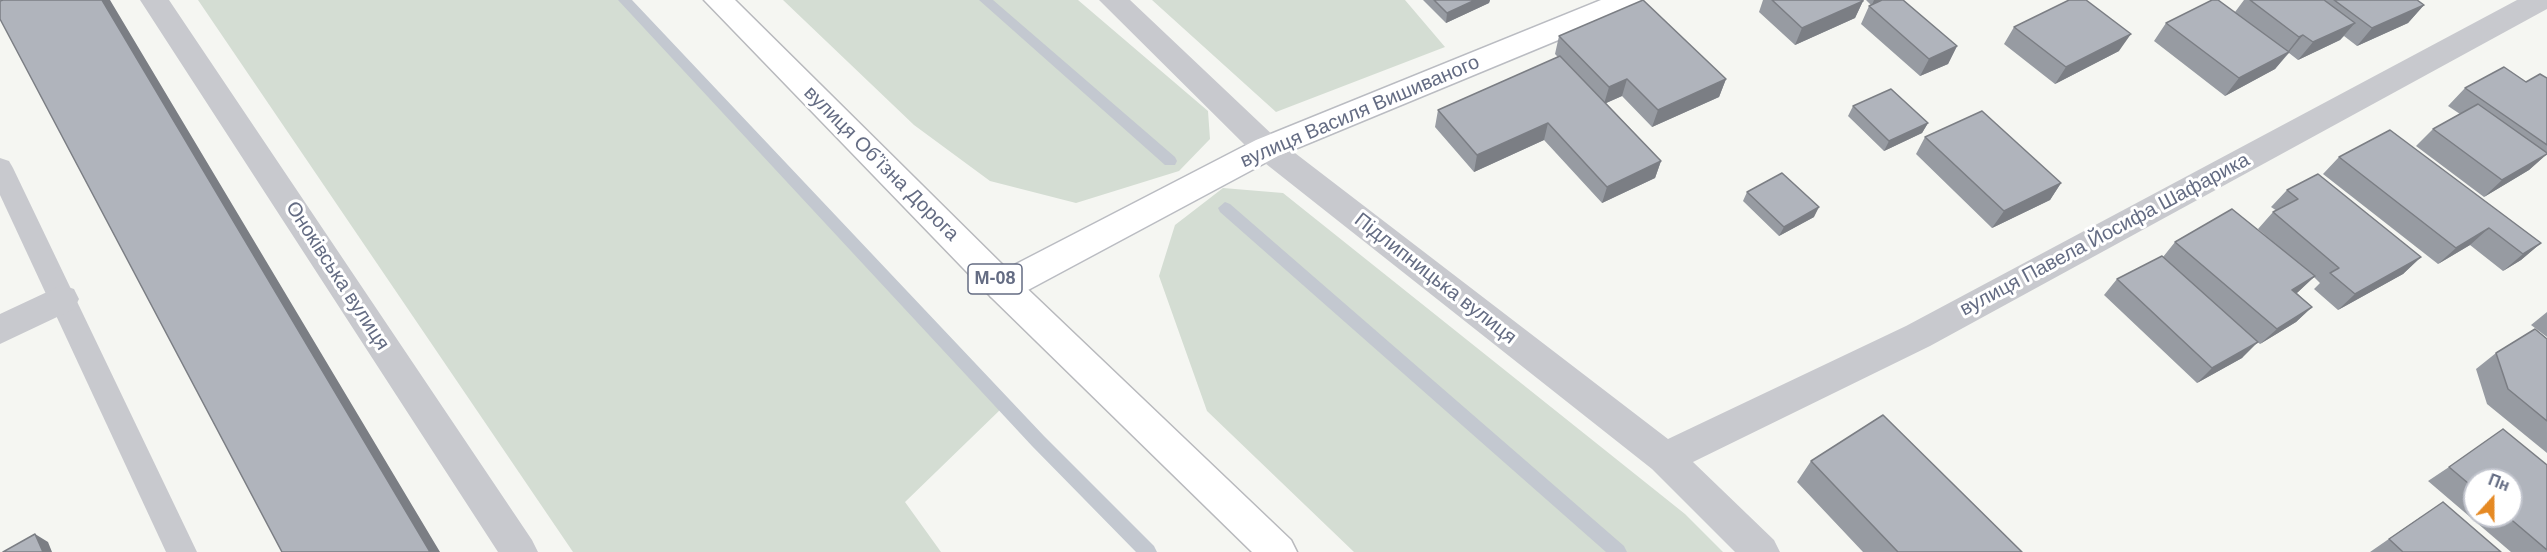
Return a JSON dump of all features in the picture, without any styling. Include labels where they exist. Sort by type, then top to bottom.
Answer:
[{"type":"main road","name":"вулиця Обʼїзна Дорога","points":[[718,0],[1003,287],[1278,552]]},
{"type":"main road","name":"вулиця Василя Вишиваного","points":[[1003,287],[1267,148],[1628,0]]},
{"type":"street","name":"Оноківська вулиця","points":[[154,0],[519,552]]},
{"type":"street","name":"Підлипницька вулиця","points":[[1113,0],[1267,148],[1665,458],[1761,552]]},
{"type":"street","name":"вулиця Павела Йосифа Шафарика","points":[[1665,458],[1918,336],[2540,0]]},
{"type":"street","points":[[0,330],[62,299]]},
{"type":"lane","points":[[0,168],[182,552]]},
{"type":"shaded area","points":[[198,0],[622,0],[1001,409],[905,502],[941,552],[573,552]]},
{"type":"shaded area","points":[[783,0],[1078,0],[1208,111],[1210,139],[1179,171],[1076,203],[990,181],[914,125]]},
{"type":"shaded area","points":[[1152,0],[1405,0],[1445,47],[1276,112]]},
{"type":"shaded area","points":[[1223,188],[1283,193],[1685,514],[1723,552],[1354,552],[1207,411],[1159,276],[1175,225]]},
{"type":"building","points":[[102,0],[430,552],[282,552],[0,19],[0,1]]},
{"type":"building","points":[[1434,0],[1475,0],[1447,13]]},
{"type":"building","points":[[1643,0],[1726,79],[1658,110],[1627,79],[1609,87],[1559,36]]},
{"type":"building","points":[[1772,0],[1863,0],[1863,1],[1802,28]]},
{"type":"building","points":[[1882,0],[1903,0],[1957,46],[1929,59],[1869,6]]},
{"type":"building","points":[[2069,0],[2086,0],[2131,34],[2066,67],[2014,27]]},
{"type":"building","points":[[2212,0],[2218,0],[2289,52],[2239,78],[2166,23]]},
{"type":"building","points":[[2250,0],[2324,0],[2355,23],[2313,42],[2303,35],[2299,37]]},
{"type":"building","points":[[2334,0],[2417,0],[2424,5],[2372,28]]},
{"type":"building","points":[[1560,56],[1661,161],[1607,187],[1548,123],[1477,155],[1438,110]]},
{"type":"building","points":[[2504,67],[2526,82],[2540,74],[2547,78],[2547,145],[2465,88]]},
{"type":"building","points":[[1891,89],[1928,123],[1889,141],[1853,106]]},
{"type":"building","points":[[2478,104],[2547,154],[2502,180],[2433,129]]},
{"type":"building","points":[[1982,111],[2061,183],[2004,211],[1925,137]]},
{"type":"building","points":[[2390,130],[2541,243],[2523,254],[2489,228],[2456,248],[2339,157]]},
{"type":"building","points":[[1782,173],[1819,207],[1784,227],[1747,192]]},
{"type":"building","points":[[2318,174],[2421,257],[2355,294],[2330,273],[2339,268],[2273,212],[2298,199],[2287,190]]},
{"type":"building","points":[[2232,209],[2315,276],[2292,290],[2312,307],[2277,329],[2175,242]]},
{"type":"building","points":[[2162,256],[2258,342],[2212,368],[2117,279]]},
{"type":"building","points":[[2535,329],[2547,339],[2547,421],[2508,389],[2496,353]]},
{"type":"building","points":[[1883,415],[2022,552],[1898,552],[1811,461]]},
{"type":"building","points":[[2503,429],[2547,465],[2547,550],[2521,528],[2523,528],[2523,468],[2463,468],[2463,479],[2449,467]]},
{"type":"building","points":[[2443,502],[2463,519],[2463,528],[2473,528],[2501,552],[2403,552],[2389,539]]},
{"type":"building","points":[[35,534],[43,552],[3,552]]},
{"type":"waterway","points":[[624,0],[1038,441],[1148,552]]},
{"type":"waterway","points":[[985,0],[1170,161]]},
{"type":"waterway","points":[[1225,208],[1618,552]]}]
